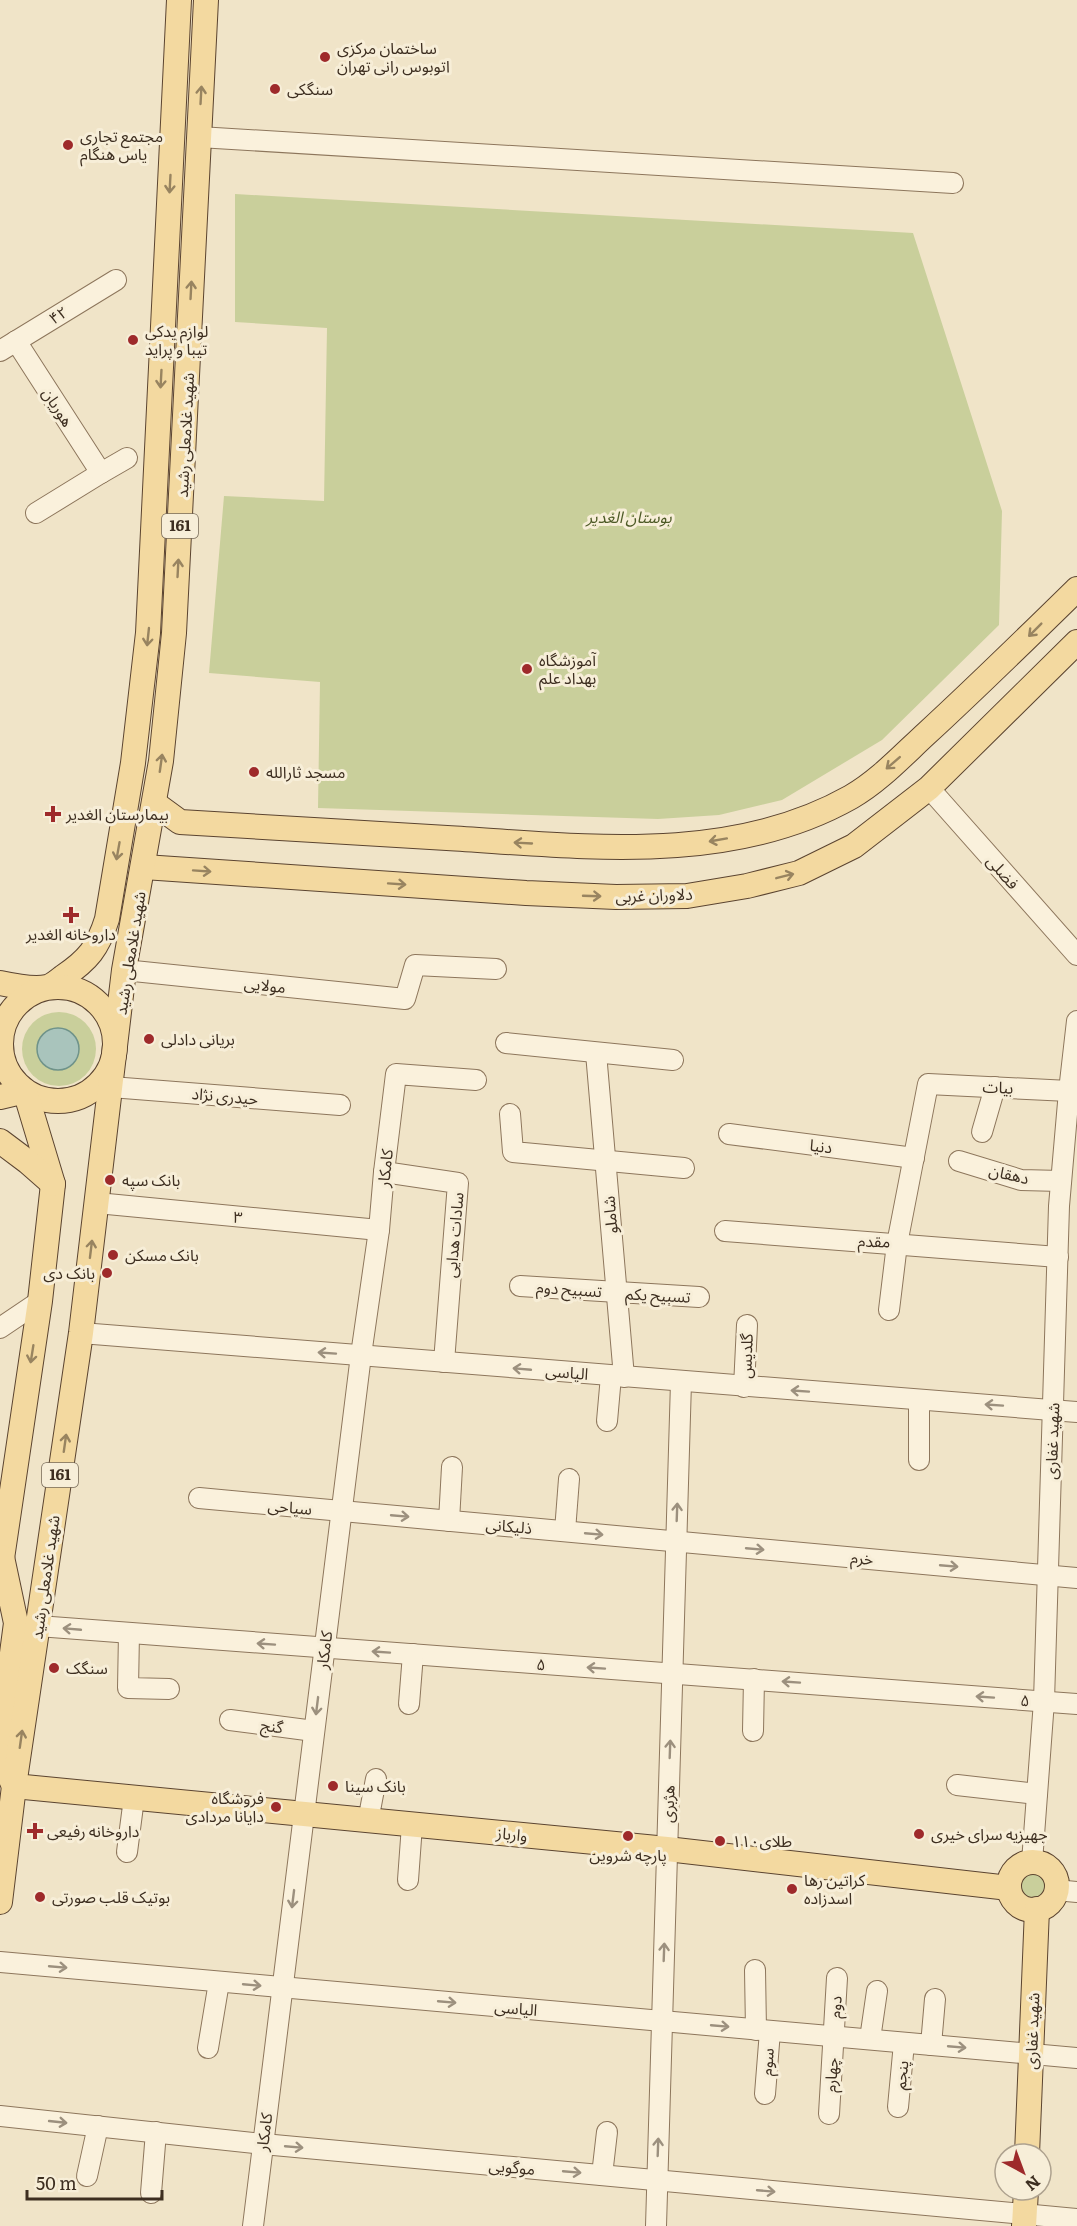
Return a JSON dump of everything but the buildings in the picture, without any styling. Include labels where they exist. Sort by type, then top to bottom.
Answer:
[{"type":"main road","name":"شهید غلامعلی رشید","points":[[49,987],[74,970],[90,955],[101,939],[107,919],[133,763],[148,633],[179,0]]},
{"type":"main road","name":"شهید غلامعلی رشید","points":[[0,1902],[3,1847],[81,1333],[124,970],[161,761],[174,633],[206,0]]},
{"type":"main road","points":[[154,803],[180,822],[524,843],[686,846],[745,835],[798,822],[853,796],[889,767],[983,681],[1077,589]]},
{"type":"main road","name":"دلاوران غربی","points":[[144,867],[616,897],[687,896],[747,886],[800,873],[854,846],[929,788],[1077,642]]},
{"type":"main road","points":[[0,983],[66,987],[83,992],[97,1001],[108,1015],[114,1031],[115,1048],[112,1063],[105,1077],[95,1088],[82,1096],[68,1100],[53,1101],[38,1098],[25,1090],[6,1068],[2,1053],[2,1025],[15,1007],[30,994],[49,987]]},
{"type":"main road","points":[[0,1097],[25,1090]]},
{"type":"main road","points":[[0,1744],[16,1623],[1,1563],[40,1301],[53,1184],[25,1090]]},
{"type":"main road","points":[[0,1141],[53,1184]]},
{"type":"main road","points":[[0,1755],[14,1786]]},
{"type":"main road","name":"وارباز","points":[[14,1786],[667,1849],[1009,1888]]},
{"type":"main road","points":[[1032,1862],[1051,1870],[1056,1883],[1066,1891],[1037,1909],[1022,1907],[1016,1902],[1009,1888],[1009,1881],[1017,1868],[1032,1862]]},
{"type":"main road","name":"شهید غفاری","points":[[1027,2142],[1037,1909]]},
{"type":"main road","points":[[1025,2220],[1026,2202]]},
{"type":"street","points":[[199,137],[953,183]]},
{"type":"street","name":"۴۲","points":[[8,346],[116,280]]},
{"type":"street","name":"هوریان","points":[[8,346],[101,473]]},
{"type":"street","points":[[36,513],[127,458]]},
{"type":"street","name":"فضلی","points":[[929,788],[1077,955]]},
{"type":"street","name":"مولایی","points":[[124,970],[405,999],[415,965],[496,969]]},
{"type":"street","name":"شهید غفاری","points":[[1032,1862],[1044,1701],[1058,1257],[1068,1207],[1061,1181],[1077,1021]]},
{"type":"street","points":[[506,1043],[673,1060]]},
{"type":"street","name":"شاملو","points":[[596,1053],[617,1292],[618,1377],[608,1421]]},
{"type":"street","name":"کامکار","points":[[253,2226],[341,1511],[379,1230],[396,1074],[476,1080]]},
{"type":"street","name":"بیات","points":[[928,1084],[1069,1091]]},
{"type":"street","name":"مقدم","points":[[725,1230],[897,1244],[928,1084]]},
{"type":"street","name":"حیدری نژاد","points":[[111,1087],[340,1105]]},
{"type":"street","points":[[982,1132],[995,1087]]},
{"type":"street","points":[[510,1114],[513,1152],[684,1168]]},
{"type":"street","name":"دنیا","points":[[729,1134],[914,1158]]},
{"type":"street","name":"دهقان","points":[[959,1161],[1021,1180],[1061,1181]]},
{"type":"street","name":"سادات هدایی","points":[[384,1172],[458,1183],[444,1362]]},
{"type":"street","name":"۳","points":[[97,1203],[379,1230]]},
{"type":"street","points":[[890,1310],[897,1244],[1058,1257]]},
{"type":"street","name":"تسبیح دوم","points":[[520,1286],[617,1292]]},
{"type":"street","name":"تسبیح یکم","points":[[617,1292],[699,1297]]},
{"type":"street","points":[[0,1328],[40,1301]]},
{"type":"street","name":"گلدیس","points":[[744,1387],[747,1325]]},
{"type":"street","name":"الیاسی","points":[[81,1333],[1077,1412]]},
{"type":"street","name":"هژبری","points":[[656,2226],[681,1382]]},
{"type":"street","points":[[919,1400],[919,1460]]},
{"type":"street","points":[[449,1521],[452,1467]]},
{"type":"street","points":[[565,1531],[569,1479]]},
{"type":"street","name":"سیاحی","points":[[199,1498],[341,1511]]},
{"type":"street","name":"ذلیکانی","points":[[341,1511],[676,1541]]},
{"type":"street","name":"خرم","points":[[676,1541],[1077,1578]]},
{"type":"street","name":"۵","points":[[38,1626],[1077,1704]]},
{"type":"street","points":[[129,1634],[128,1688],[169,1689]]},
{"type":"street","points":[[409,1704],[413,1654]]},
{"type":"street","points":[[753,1731],[754,1679]]},
{"type":"street","name":"گنج","points":[[230,1720],[314,1731]]},
{"type":"street","points":[[368,1821],[376,1779]]},
{"type":"street","points":[[957,1785],[1037,1794]]},
{"type":"street","points":[[127,1852],[134,1798]]},
{"type":"street","points":[[408,1880],[412,1825]]},
{"type":"street","name":"الیاسی","points":[[0,1962],[1077,2058]]},
{"type":"street","name":"سوم","points":[[755,1970],[763,2030],[765,2094]]},
{"type":"street","name":"دوم","points":[[833,2036],[837,1978]]},
{"type":"street","points":[[208,2048],[219,1982]]},
{"type":"street","points":[[870,2039],[877,1991]]},
{"type":"street","points":[[931,2045],[935,1999]]},
{"type":"street","name":"چهارم","points":[[829,2114],[833,2036]]},
{"type":"street","name":"پنجم","points":[[898,2107],[904,2043]]},
{"type":"street","name":"موگویی","points":[[0,2116],[263,2144],[602,2175],[1025,2220],[1077,2219]]},
{"type":"street","points":[[87,2176],[98,2126]]},
{"type":"street","points":[[151,2193],[156,2132]]},
{"type":"street","points":[[602,2175],[607,2132]]},
{"type":"green space","name":"بوستان الغدیر","points":[[235,194],[913,233],[1002,511],[999,625],[882,740],[782,800],[719,815],[658,819],[318,808],[320,682],[209,673],[224,496],[324,501],[327,328],[235,322]]},
{"type":"green space","points":[[59,1012],[80,1018],[90,1028],[96,1049],[90,1070],[80,1080],[59,1086],[38,1080],[28,1070],[22,1049],[28,1028],[38,1018]]},
{"type":"green space","points":[[1032,1870],[1043,1875],[1048,1886],[1043,1897],[1032,1902],[1021,1897],[1016,1886],[1021,1875]]},
{"type":"water","points":[[58,1028],[73,1034],[79,1049],[73,1064],[58,1070],[43,1064],[37,1049],[43,1034]]},
{"type":"place","name":"ساختمان مرکزی اتوبوس رانی تهران","points":[[325,57]]},
{"type":"place","name":"سنگکی","points":[[275,89]]},
{"type":"place","name":"مجتمع تجاری یاس هنگام","points":[[68,145]]},
{"type":"place","name":"لوازم یدکی تیبا و پراید","points":[[133,340]]},
{"type":"place","name":"آموزشگاه بهداد علم","points":[[527,669]]},
{"type":"place","name":"مسجد ثارالله","points":[[254,772]]},
{"type":"place","name":"بیمارستان الغدیر","points":[[53,814]]},
{"type":"place","name":"داروخانه الغدیر","points":[[71,915]]},
{"type":"place","name":"بریانی دادلی","points":[[149,1039]]},
{"type":"place","name":"بانک سپه","points":[[110,1180]]},
{"type":"place","name":"بانک مسکن","points":[[113,1255]]},
{"type":"place","name":"بانک دی","points":[[107,1273]]},
{"type":"place","name":"سنگک","points":[[54,1668]]},
{"type":"place","name":"بانک سینا","points":[[333,1786]]},
{"type":"place","name":"فروشگاه دایانا مردادی","points":[[276,1807]]},
{"type":"place","name":"داروخانه رفیعی","points":[[35,1831]]},
{"type":"place","name":"جهیزیه سرای خیری","points":[[919,1834]]},
{"type":"place","name":"پارچه شروین","points":[[628,1836]]},
{"type":"place","name":"طلای۱۱۰","points":[[720,1841]]},
{"type":"place","name":"کراتین رها اسدزاده","points":[[792,1889]]},
{"type":"place","name":"بوتیک قلب صورتی","points":[[40,1897]]}]
